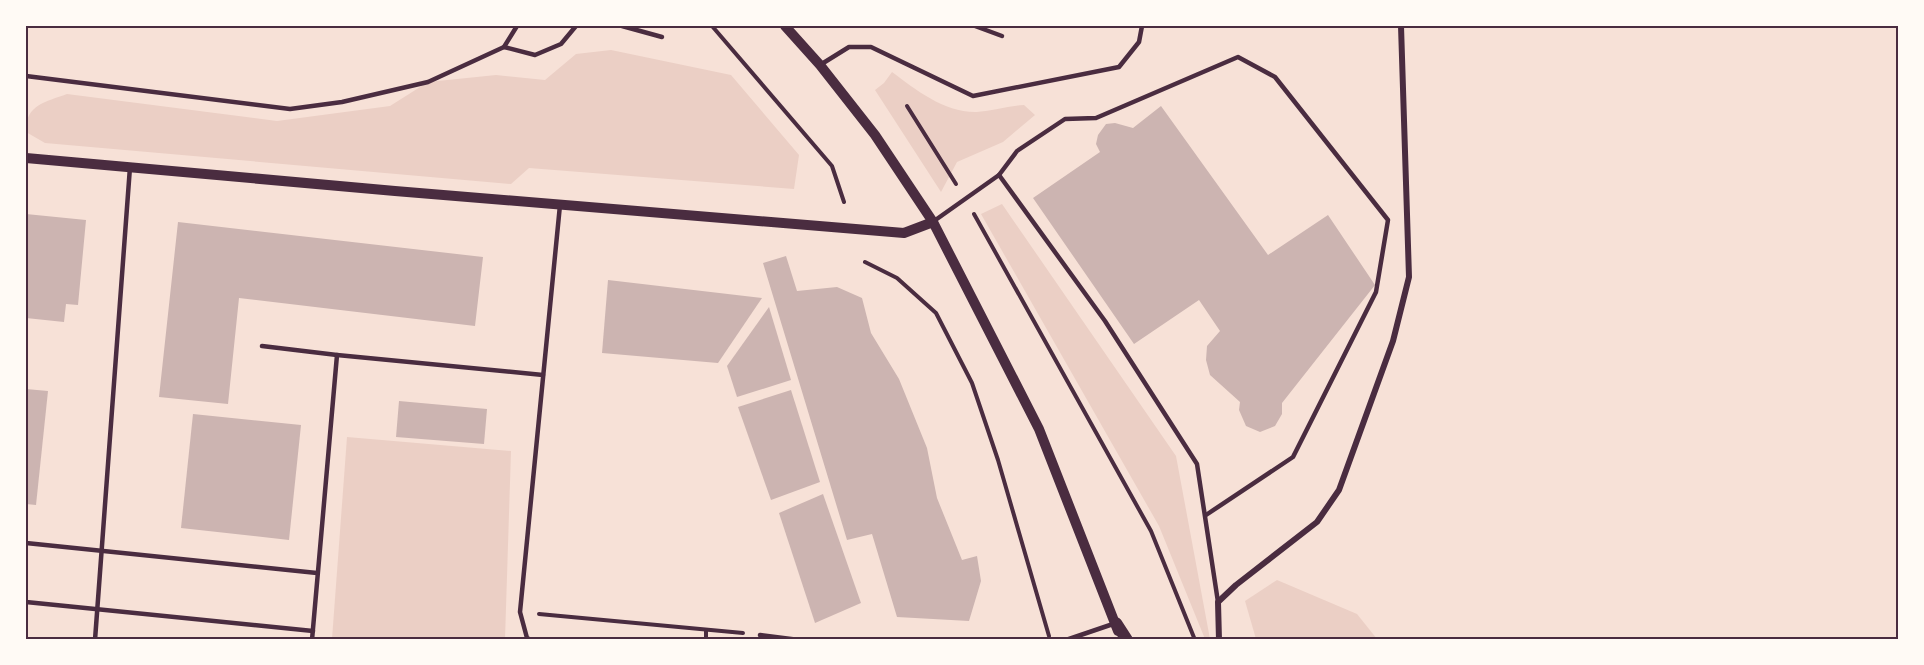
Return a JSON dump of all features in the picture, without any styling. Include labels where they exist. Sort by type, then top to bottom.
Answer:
[{"type":"main road","points":[[1116,623],[1120,639]]},
{"type":"main road","points":[[1116,623],[1126,639]]},
{"type":"street","points":[[785,26],[820,65],[875,135],[933,222],[1040,429],[1116,623]]},
{"type":"street","points":[[1219,639],[1218,602],[1244,578],[1317,522],[1339,490],[1393,341],[1409,276],[1401,26]]},
{"type":"street","points":[[26,158],[904,233],[933,222]]},
{"type":"lane","points":[[26,76],[290,109],[342,102],[428,82],[504,47],[518,26]]},
{"type":"lane","points":[[504,47],[535,55],[561,44],[576,26]]},
{"type":"lane","points":[[622,26],[662,37]]},
{"type":"lane","points":[[975,26],[1002,36]]},
{"type":"lane","points":[[820,65],[849,47],[872,46],[973,96],[1119,67],[1139,42],[1142,26]]},
{"type":"lane","points":[[933,222],[999,175],[1017,151],[1065,119],[1096,118],[1238,57],[1275,77],[1388,220],[1376,292],[1293,457],[1206,514]]},
{"type":"lane","points":[[95,639],[130,167]]},
{"type":"lane","points":[[999,175],[1105,321],[1197,464],[1218,602]]},
{"type":"lane","points":[[531,639],[527,638],[520,612],[560,205]]},
{"type":"lane","points":[[262,346],[543,375]]},
{"type":"lane","points":[[312,639],[337,355]]},
{"type":"lane","points":[[26,543],[317,573]]},
{"type":"lane","points":[[26,602],[313,631]]},
{"type":"lane","points":[[1066,639],[1116,623]]},
{"type":"lane","points":[[760,635],[799,639]]},
{"type":"path","points":[[712,26],[832,166],[844,202]]},
{"type":"path","points":[[907,106],[965,198],[1151,531],[1195,639]]},
{"type":"path","points":[[865,262],[897,278],[936,313],[972,383],[998,460],[1050,639]]},
{"type":"path","points":[[520,612],[760,635]]},
{"type":"path","points":[[706,630],[706,639]]},
{"type":"shaded area","points":[[611,50],[731,75],[799,155],[794,189],[529,168],[511,184],[45,143],[26,132],[29,116],[33,110],[44,102],[67,94],[277,121],[390,106],[428,82],[496,75],[545,80],[576,54]]},
{"type":"shaded area","points":[[892,72],[931,99],[954,109],[977,112],[1024,105],[1035,115],[1003,142],[957,162],[941,192],[875,90]]},
{"type":"shaded area","points":[[1002,204],[1176,456],[1210,639],[1205,639],[1159,526],[981,214]]},
{"type":"shaded area","points":[[347,437],[511,451],[505,639],[332,639]]},
{"type":"shaded area","points":[[1277,580],[1357,614],[1377,639],[1256,639],[1245,601]]},
{"type":"building","points":[[1161,106],[1268,255],[1328,215],[1375,285],[1282,403],[1282,414],[1275,426],[1260,432],[1246,426],[1239,410],[1240,402],[1210,375],[1206,360],[1207,346],[1220,331],[1199,300],[1134,344],[1033,198],[1100,152],[1096,144],[1098,135],[1106,124],[1115,123],[1133,128]]},
{"type":"building","points":[[26,214],[86,220],[78,305],[66,304],[64,322],[26,318]]},
{"type":"building","points":[[178,222],[483,257],[475,326],[239,298],[228,404],[159,397]]},
{"type":"building","points":[[786,256],[797,291],[837,287],[862,298],[871,333],[899,379],[927,448],[937,498],[962,560],[977,556],[981,581],[969,621],[897,617],[872,534],[847,540],[763,263]]},
{"type":"building","points":[[608,280],[762,298],[718,363],[602,353]]},
{"type":"building","points":[[769,307],[791,380],[737,397],[727,366]]},
{"type":"building","points":[[26,389],[48,391],[36,505],[26,504]]},
{"type":"building","points":[[791,390],[820,482],[771,500],[738,407]]},
{"type":"building","points":[[399,401],[487,409],[484,444],[396,437]]},
{"type":"building","points":[[193,414],[301,425],[289,540],[181,528]]},
{"type":"building","points":[[823,494],[861,603],[815,623],[779,513]]}]
